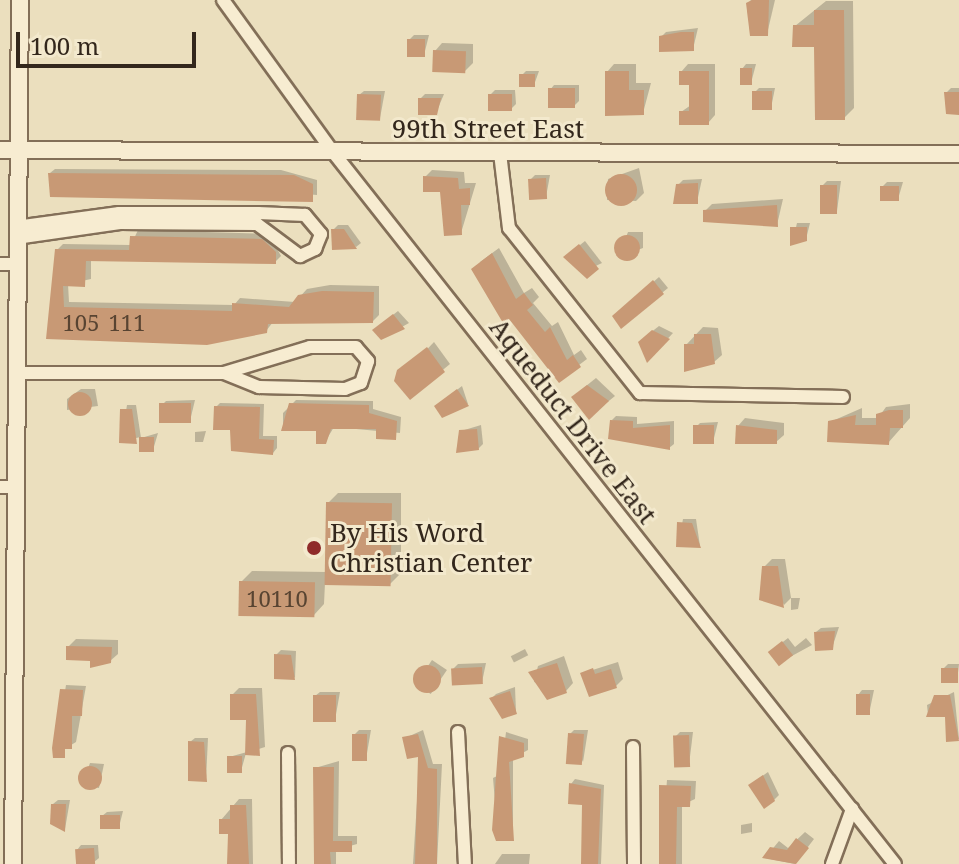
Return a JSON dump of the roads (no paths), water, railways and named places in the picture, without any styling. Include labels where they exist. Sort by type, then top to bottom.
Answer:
[{"type":"street","points":[[13,864],[7,487],[18,373],[8,264],[16,233],[9,150],[20,0]]},
{"type":"street","name":"Aqueduct Drive East","points":[[223,0],[333,152],[895,864]]},
{"type":"street","name":"99th Street East","points":[[9,150],[959,154]]},
{"type":"street","points":[[500,153],[509,228],[640,393],[843,397]]},
{"type":"street","points":[[119,213],[258,213],[305,215],[321,234],[315,249],[300,256],[257,224],[120,223],[16,233],[119,213]]},
{"type":"street","points":[[18,373],[224,373],[310,347],[356,347],[368,361],[361,383],[345,389],[259,387],[224,373]]},
{"type":"street","points":[[458,732],[465,864]]},
{"type":"street","points":[[633,747],[634,864]]},
{"type":"street","points":[[288,753],[289,864]]},
{"type":"street","points":[[832,864],[852,809]]},
{"type":"place","name":"By His Word Christian Center","points":[[314,548]]}]
